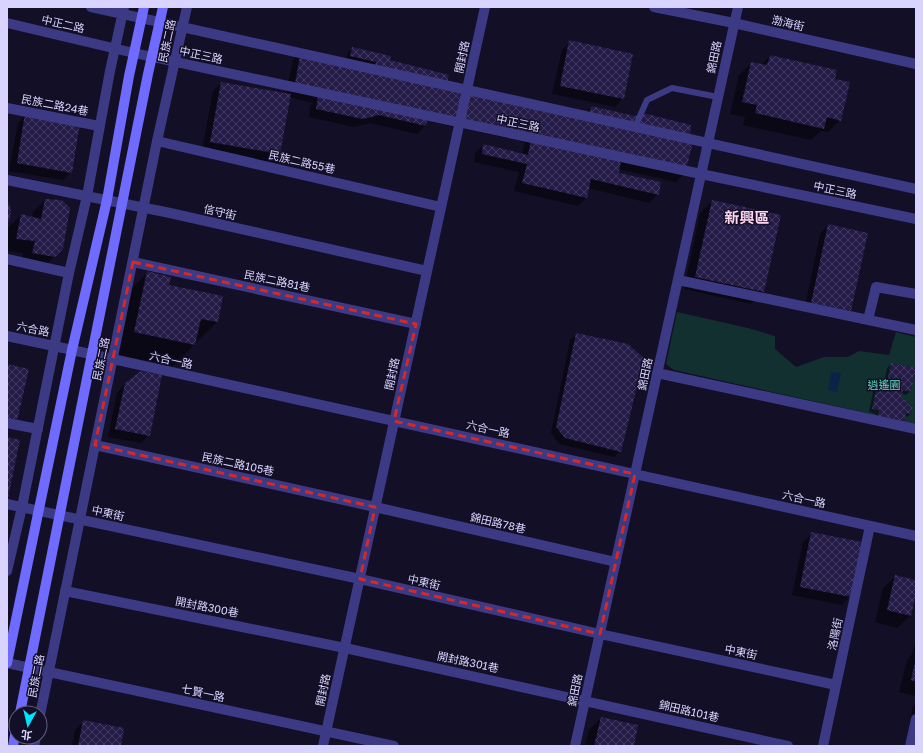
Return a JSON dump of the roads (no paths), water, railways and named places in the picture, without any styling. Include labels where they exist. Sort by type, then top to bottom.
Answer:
[{"type":"main road","points":[[7,663],[72,350],[107,200],[144,7]]},
{"type":"main road","name":"民族二路","points":[[22,705],[163,7]]},
{"type":"street","name":"中正二路","points":[[90,7],[124,11]]},
{"type":"street","name":"民族二路","points":[[42,705],[157,141],[187,7]]},
{"type":"street","name":"開封路","points":[[323,746],[485,7]]},
{"type":"street","name":"渤海街","points":[[654,7],[734,23],[916,64]]},
{"type":"street","name":"錦田路","points":[[575,746],[738,7]]},
{"type":"street","name":"中正三路","points":[[124,11],[142,18],[159,22],[916,189]]},
{"type":"street","points":[[7,571],[22,507],[86,196],[114,48],[124,11]]},
{"type":"street","name":"中正二路","points":[[7,23],[114,48]]},
{"type":"street","name":"中正三路","points":[[114,48],[916,219]]},
{"type":"street","name":"民族二路24巷","points":[[7,108],[99,126]]},
{"type":"street","name":"民族二路55巷","points":[[157,141],[441,207]]},
{"type":"street","name":"信守街","points":[[7,180],[144,207],[427,271]]},
{"type":"street","points":[[7,259],[69,273]]},
{"type":"street","name":"民族二路81巷","points":[[133,262],[416,324]]},
{"type":"street","points":[[678,280],[916,330]]},
{"type":"street","points":[[868,320],[876,287],[916,294]]},
{"type":"street","name":"六合路","points":[[7,336],[54,346]]},
{"type":"street","name":"六合一路","points":[[54,346],[916,536]]},
{"type":"street","points":[[657,373],[916,429]]},
{"type":"street","points":[[7,423],[38,429]]},
{"type":"street","name":"民族二路105巷","points":[[95,445],[376,507]]},
{"type":"street","name":"中東街","points":[[7,504],[836,685]]},
{"type":"street","name":"錦田路78巷","points":[[376,507],[616,562]]},
{"type":"street","name":"洛陽街","points":[[823,746],[870,526]]},
{"type":"street","name":"開封路300巷","points":[[65,591],[344,648]]},
{"type":"street","name":"開封路301巷","points":[[344,648],[585,700]]},
{"type":"street","name":"七賢一路","points":[[7,663],[394,746]]},
{"type":"street","name":"錦田路101巷","points":[[585,700],[788,746]]},
{"type":"street","points":[[910,746],[916,719]]},
{"type":"lane","points":[[635,127],[647,100],[672,88],[718,97]]},
{"type":"water","points":[[831,372],[841,373],[837,392],[828,390]]},
{"type":"district","name":"新興區","points":[[747,218]]},
{"type":"park label","name":"逍遙園","points":[[884,385]]}]
